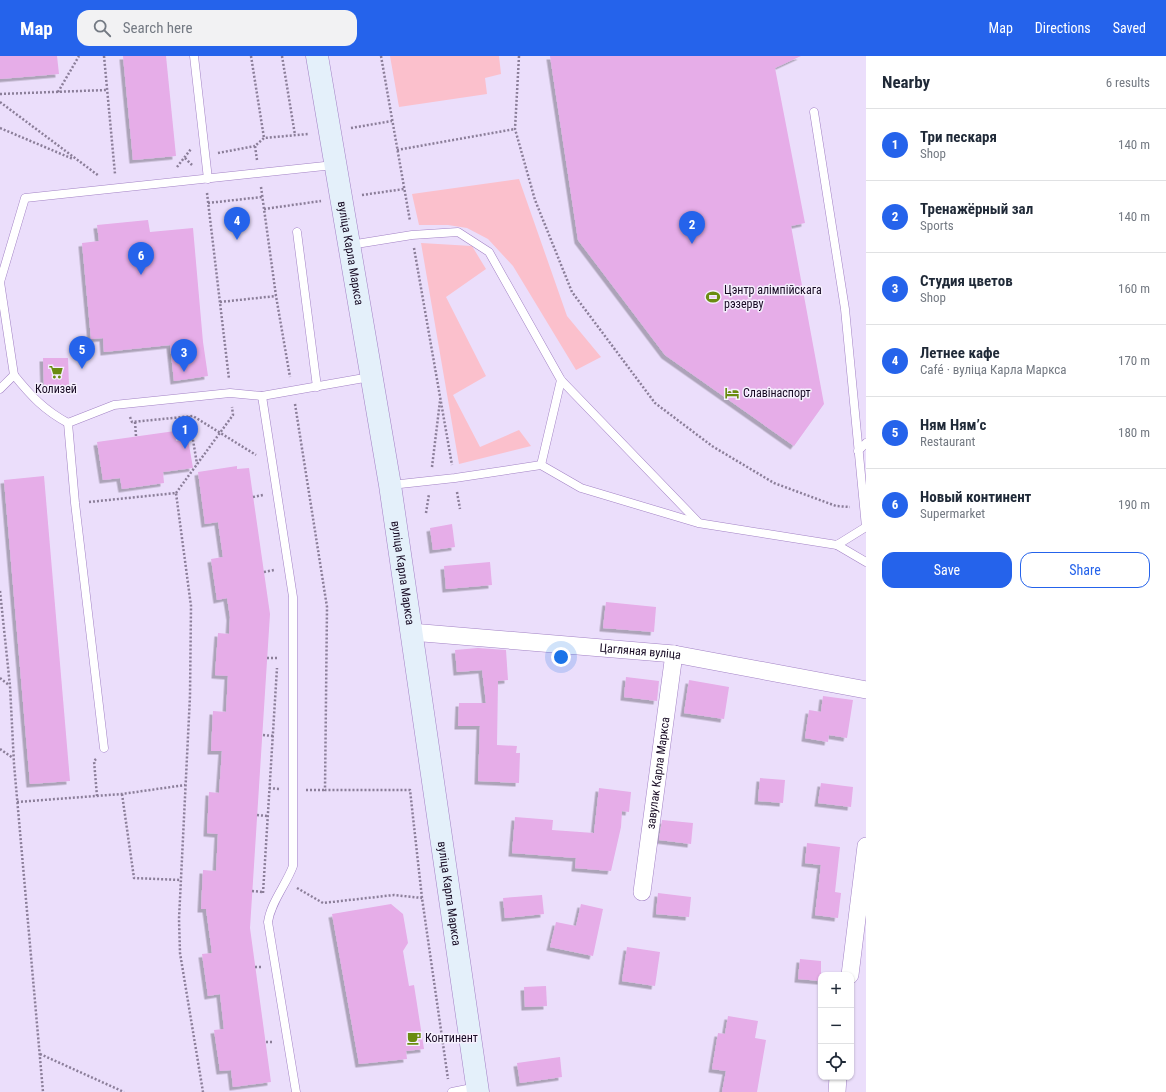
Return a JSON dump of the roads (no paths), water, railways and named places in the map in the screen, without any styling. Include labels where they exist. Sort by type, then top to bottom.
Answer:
[{"type":"main road","name":"вуліца Карла Маркса","points":[[317,56],[373,376],[390,485],[478,1090]]},
{"type":"street","name":"Цагляная вуліца","points":[[411,632],[674,654],[866,690]]},
{"type":"street","name":"завулак Карла Маркса","points":[[642,892],[674,654]]},
{"type":"street","points":[[851,972],[861,925],[866,846]]},
{"type":"street","points":[[837,1092],[838,1080]]},
{"type":"lane","points":[[194,56],[207,179]]},
{"type":"lane","points":[[814,112],[845,308],[866,527],[837,545]]},
{"type":"lane","points":[[335,165],[25,198],[0,282],[14,376],[35,400],[50,414],[68,423],[114,405],[230,393],[262,396],[373,376]]},
{"type":"lane","points":[[297,232],[317,387]]},
{"type":"lane","points":[[350,245],[412,235],[458,232],[489,252],[561,380],[698,523]]},
{"type":"lane","points":[[0,389],[14,376]]},
{"type":"lane","points":[[541,465],[561,380]]},
{"type":"lane","points":[[262,396],[293,597],[293,866],[287,882],[270,911],[268,922],[296,1092]]},
{"type":"lane","points":[[68,423],[75,503],[104,748]]},
{"type":"lane","points":[[858,451],[866,443]]},
{"type":"lane","points":[[390,485],[455,478],[541,465],[581,488],[698,523],[837,545],[866,562]]},
{"type":"lane","points":[[450,1088],[478,1090]]},
{"type":"place","name":"Летнее кафе","points":[[237,240]]},
{"type":"place","name":"Тренажёрный зал","points":[[692,244]]},
{"type":"place","name":"Новый континент","points":[[141,275]]},
{"type":"place","name":"Цэнтр алімпійскага рэзерву","points":[[713,297]]},
{"type":"place","name":"Ням Нямʼс","points":[[82,369]]},
{"type":"place","name":"Колизей","points":[[56,372]]},
{"type":"place","name":"Студия цветов","points":[[184,372]]},
{"type":"place","name":"Славінаспорт","points":[[732,393]]},
{"type":"place","name":"Три пескаря","points":[[185,449]]},
{"type":"place","name":"Континент","points":[[414,1038]]}]
